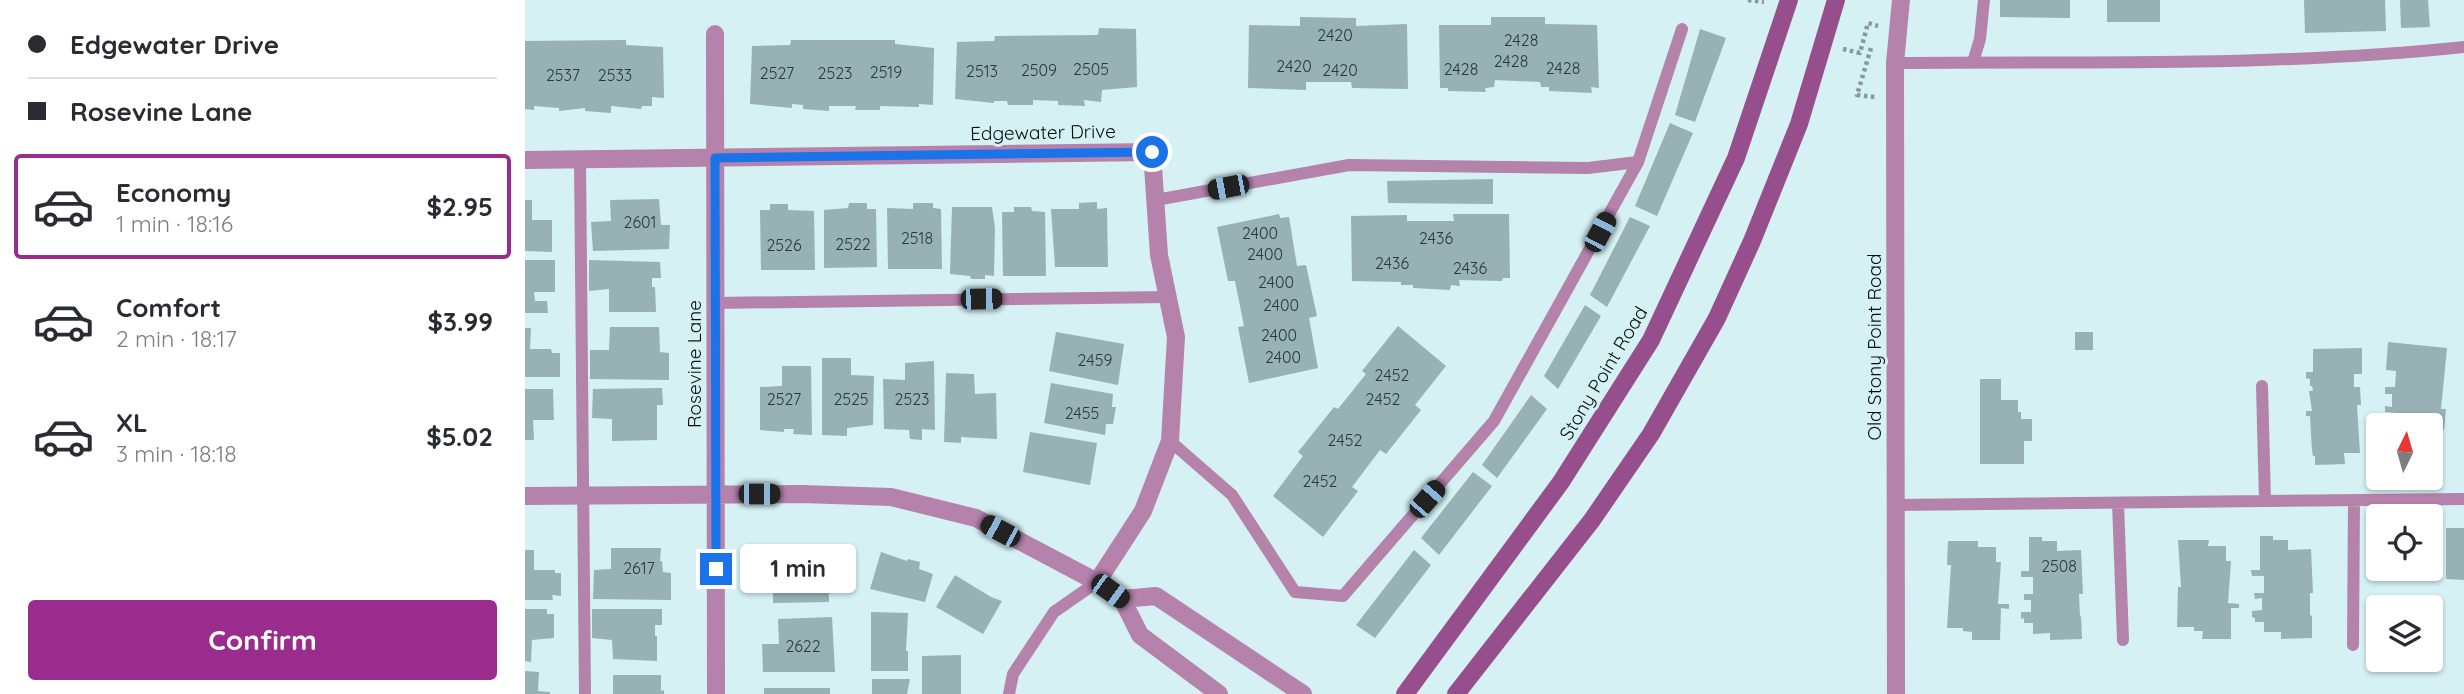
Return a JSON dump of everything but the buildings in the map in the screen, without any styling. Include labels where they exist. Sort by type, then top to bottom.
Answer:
[{"type":"main road","name":"Stony Point Road","points":[[1405,694],[1561,482],[1651,340],[1736,158],[1789,0]]},
{"type":"main road","points":[[1456,694],[1592,520],[1651,434],[1717,318],[1752,241],[1799,124],[1836,0]]},
{"type":"street","name":"Old Stony Point Road","points":[[1896,694],[1895,63],[1901,0]]},
{"type":"street","name":"Rosevine Lane","points":[[715,34],[716,694]]},
{"type":"street","name":"Edgewater Drive","points":[[525,160],[1152,152],[1159,255],[1176,337],[1170,441],[1143,511],[1097,582]]},
{"type":"street","points":[[525,496],[802,494],[891,497],[976,518],[1097,582],[1122,600],[1140,635],[1219,694]]},
{"type":"street","points":[[1122,600],[1156,596],[1303,694]]},
{"type":"lane","points":[[1973,62],[1980,39],[1984,0]]},
{"type":"lane","points":[[1170,441],[1232,495],[1295,592],[1343,596],[1494,421],[1638,162],[1682,29]]},
{"type":"lane","points":[[1895,63],[2238,61],[2409,53],[2464,47]]},
{"type":"lane","points":[[580,160],[585,694]]},
{"type":"lane","points":[[1156,200],[1349,164],[1587,168],[1638,162]]},
{"type":"lane","points":[[715,303],[1168,297]]},
{"type":"lane","points":[[2262,386],[2265,501]]},
{"type":"lane","points":[[1894,505],[2464,499]]},
{"type":"lane","points":[[2353,645],[2354,500]]},
{"type":"lane","points":[[2118,503],[2123,640]]},
{"type":"lane","points":[[1009,694],[1013,674],[1054,612],[1097,582]]},
{"type":"route","points":[[716,569],[715,158],[1152,152]]}]
